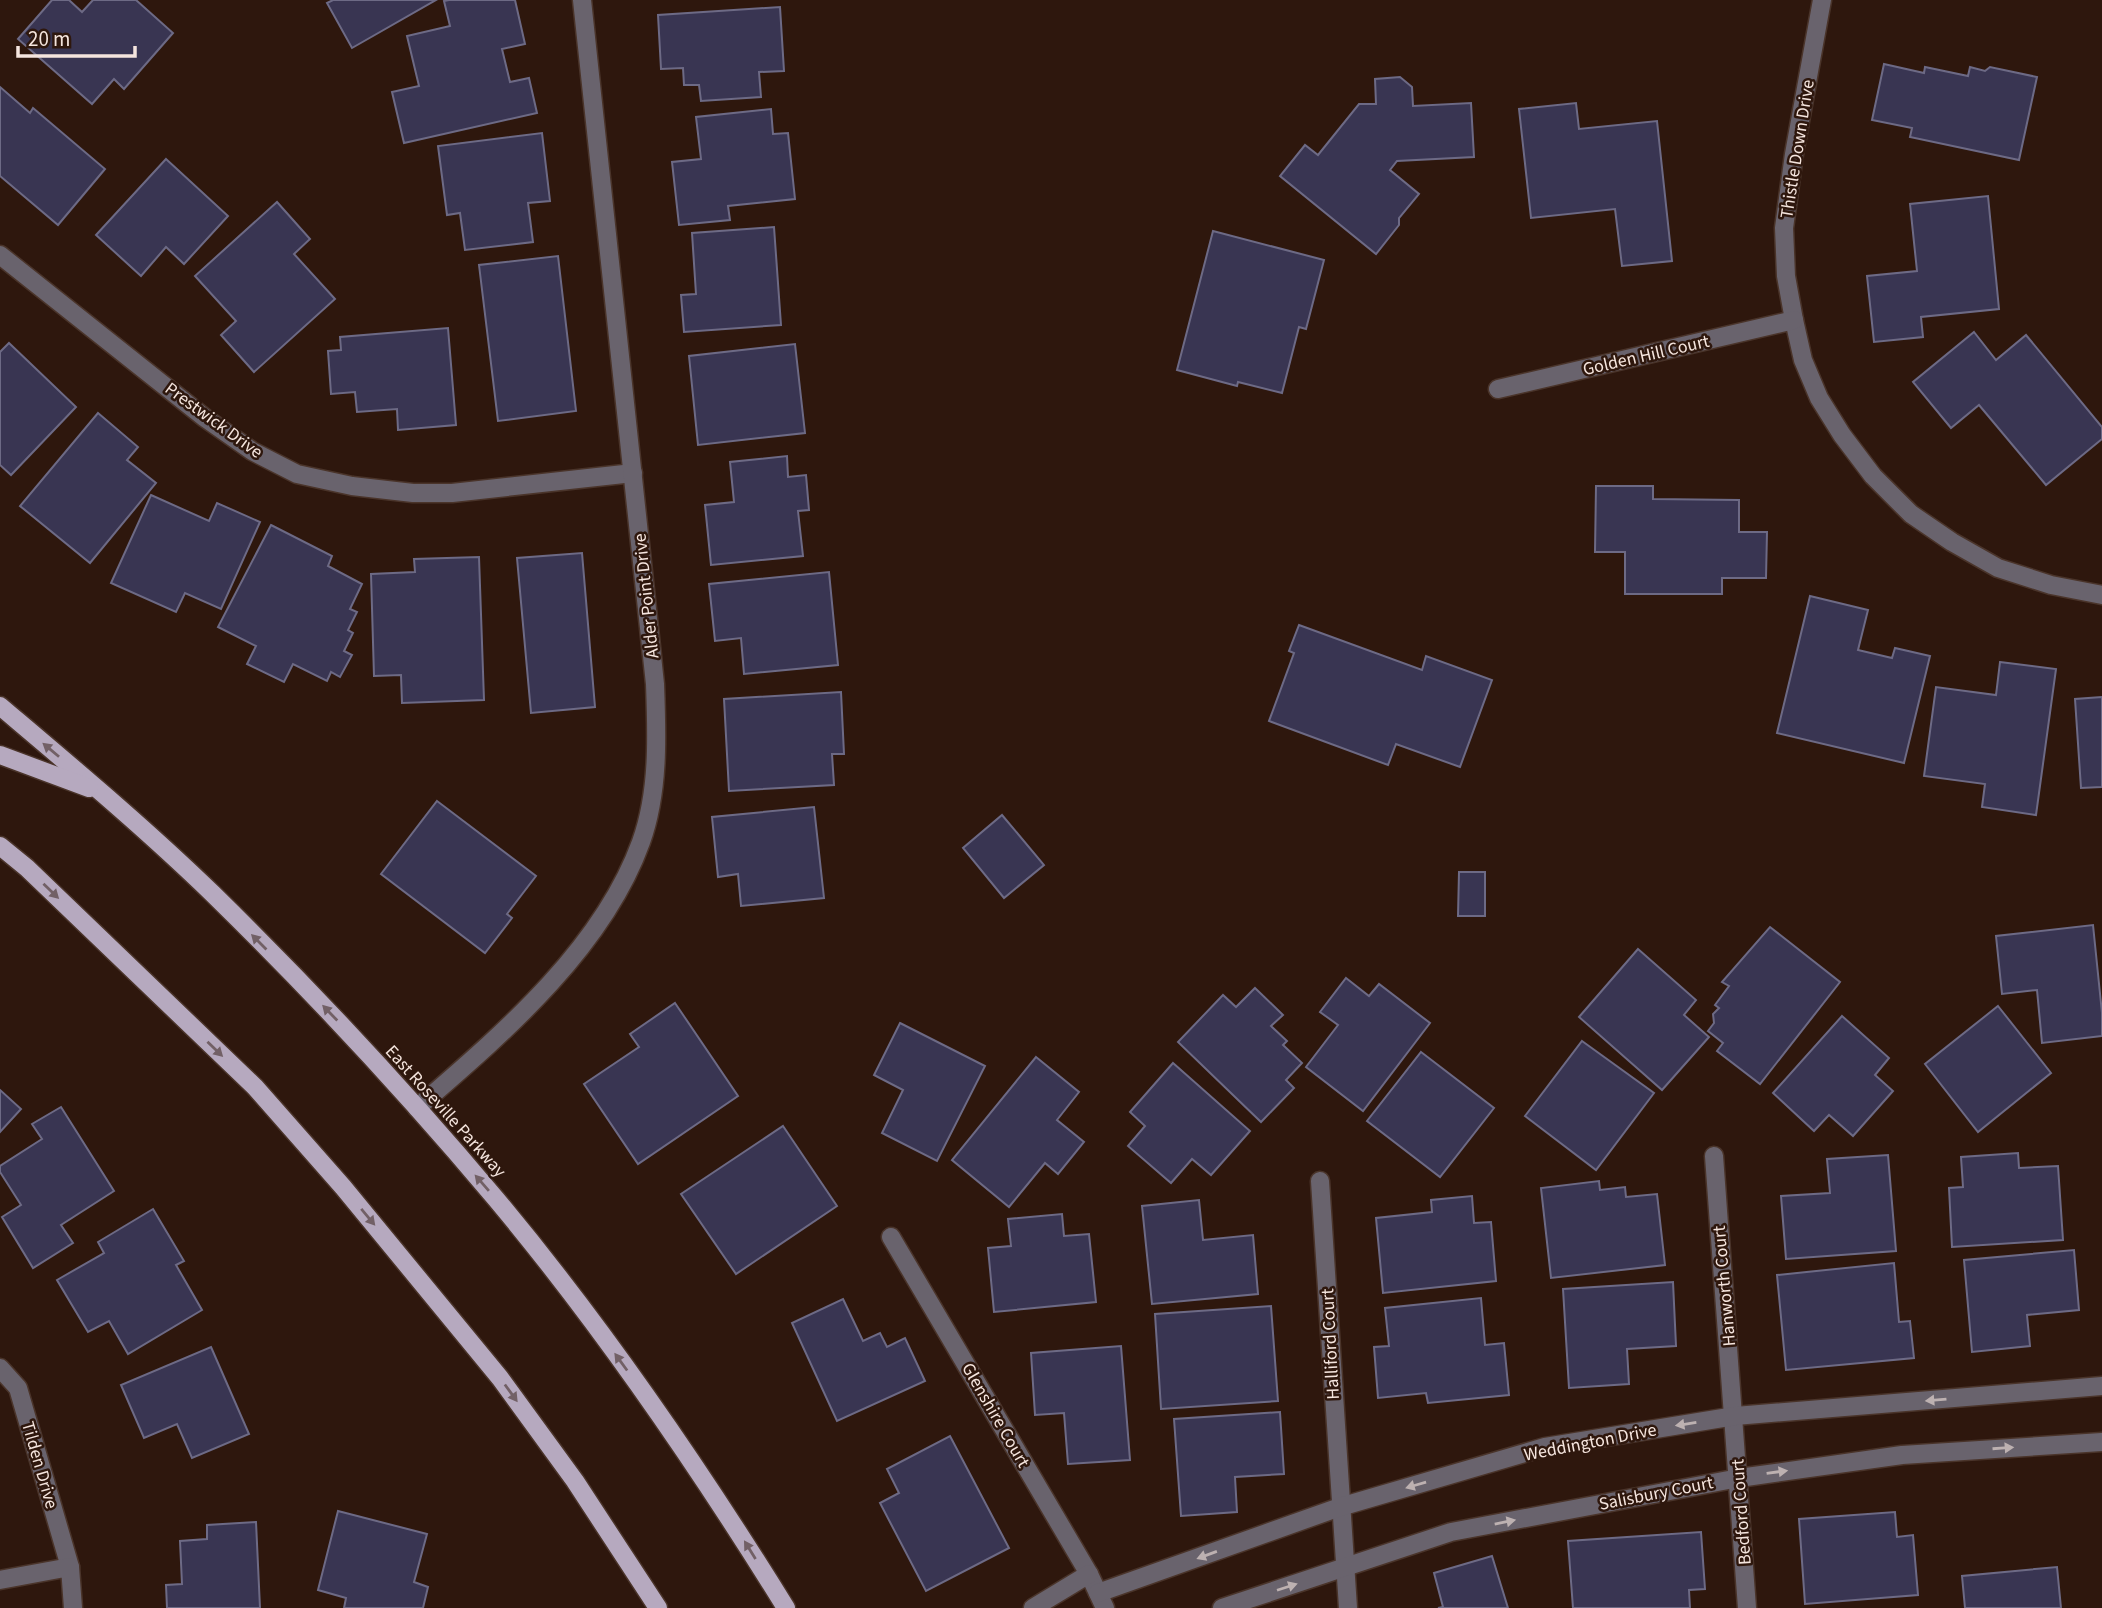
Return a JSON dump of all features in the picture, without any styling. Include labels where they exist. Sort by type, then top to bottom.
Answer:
[{"type":"main road","name":"East Roseville Parkway","points":[[0,706],[103,793],[222,903],[417,1108],[497,1200],[581,1308],[718,1501],[786,1608]]},
{"type":"main road","points":[[0,755],[103,793]]},
{"type":"main road","points":[[0,846],[27,868],[255,1087],[343,1187],[500,1378],[575,1481],[659,1608]]},
{"type":"street","name":"Alder Point Drive","points":[[417,1108],[484,1049],[558,976],[601,920],[622,885],[642,841],[653,794],[657,739],[655,684],[582,0]]},
{"type":"street","name":"Thistle Down Drive","points":[[1822,0],[1794,154],[1784,228],[1786,276],[1794,320],[1803,360],[1819,398],[1842,435],[1873,476],[1911,514],[1952,542],[1998,568],[2051,585],[2102,595]]},
{"type":"street","name":"Prestwick Drive","points":[[0,255],[205,418],[252,451],[297,474],[352,486],[452,493],[633,473]]},
{"type":"street","name":"Golden Hill Court","points":[[1498,389],[1794,320]]},
{"type":"street","name":"Hanworth Court","points":[[1714,1156],[1735,1416]]},
{"type":"street","name":"Halliford Court","points":[[1320,1181],[1348,1608]]},
{"type":"street","name":"Glenshire Court","points":[[891,1237],[1089,1574],[1102,1601]]},
{"type":"street","name":"Tilden Drive","points":[[0,1368],[18,1388],[70,1567],[73,1608]]},
{"type":"street","name":"Weddington Drive","points":[[1102,1601],[1340,1507],[1545,1447],[1735,1416],[2102,1386]]},
{"type":"street","name":"Bedford Court","points":[[1735,1416],[1748,1608]]},
{"type":"street","name":"Salisbury Court","points":[[1222,1608],[1451,1532],[1738,1478],[1902,1455],[2102,1442]]},
{"type":"street","points":[[0,1580],[70,1567]]},
{"type":"street","points":[[1033,1608],[1089,1574]]},
{"type":"building","points":[[52,0],[69,0],[82,12],[93,0],[136,0],[173,33],[124,89],[114,79],[92,104],[18,39]]},
{"type":"building","points":[[333,0],[436,0],[352,48],[327,3]]},
{"type":"building","points":[[515,0],[525,44],[502,49],[510,82],[529,78],[537,113],[404,143],[392,92],[419,86],[407,36],[450,26],[444,1]]},
{"type":"building","points":[[780,7],[784,71],[759,72],[761,97],[701,101],[699,85],[684,85],[683,68],[661,69],[658,15]]},
{"type":"building","points":[[1884,64],[1924,73],[1925,67],[1968,76],[1970,67],[1985,71],[1990,67],[2037,77],[2019,160],[1910,137],[1912,128],[1872,120]]},
{"type":"building","points":[[1400,77],[1412,87],[1413,106],[1471,103],[1474,157],[1397,161],[1390,170],[1419,194],[1399,218],[1399,225],[1376,254],[1280,176],[1305,145],[1318,155],[1359,104],[1376,104],[1375,79]]},
{"type":"building","points":[[0,87],[30,113],[33,108],[105,169],[58,225],[0,176]]},
{"type":"building","points":[[1576,103],[1579,129],[1657,121],[1672,261],[1622,266],[1615,209],[1531,218],[1519,109]]},
{"type":"building","points":[[771,109],[773,134],[788,133],[795,199],[728,206],[730,220],[679,225],[672,162],[701,159],[696,117]]},
{"type":"building","points":[[542,133],[550,201],[528,203],[533,242],[465,250],[460,213],[447,215],[438,146]]},
{"type":"building","points":[[166,159],[228,216],[184,264],[166,247],[141,276],[96,235]]},
{"type":"building","points":[[1988,196],[1999,309],[1921,317],[1923,337],[1874,342],[1867,276],[1917,271],[1910,204]]},
{"type":"building","points":[[277,202],[310,239],[294,254],[335,299],[254,372],[221,335],[236,321],[195,276]]},
{"type":"building","points":[[774,227],[781,325],[684,332],[681,295],[696,294],[692,233]]},
{"type":"building","points":[[1213,231],[1324,260],[1306,329],[1299,327],[1282,393],[1238,382],[1237,386],[1177,370]]},
{"type":"building","points":[[558,256],[576,411],[498,421],[479,265]]},
{"type":"building","points":[[448,328],[456,425],[398,430],[397,409],[357,412],[355,392],[331,394],[328,351],[341,350],[340,337]]},
{"type":"building","points":[[1974,332],[1996,360],[2026,335],[2102,427],[2102,439],[2046,485],[1979,405],[1951,428],[1913,382]]},
{"type":"building","points":[[9,343],[76,407],[11,475],[0,465],[0,352]]},
{"type":"building","points":[[795,344],[805,433],[698,445],[689,356]]},
{"type":"building","points":[[98,413],[138,447],[127,460],[156,483],[90,563],[20,506]]},
{"type":"building","points":[[787,456],[788,477],[806,475],[809,510],[798,511],[803,556],[711,565],[705,505],[734,502],[730,462]]},
{"type":"building","points":[[1596,486],[1653,486],[1653,499],[1739,500],[1739,532],[1767,532],[1766,578],[1722,578],[1722,594],[1625,594],[1625,552],[1595,552]]},
{"type":"building","points":[[151,495],[209,521],[217,503],[260,522],[221,609],[185,593],[176,612],[111,583]]},
{"type":"building","points":[[271,525],[332,556],[328,566],[362,584],[350,609],[357,612],[348,630],[353,633],[344,651],[352,655],[340,677],[331,672],[327,681],[293,664],[284,682],[247,664],[256,646],[218,627]]},
{"type":"building","points":[[582,553],[595,707],[531,713],[517,558]]},
{"type":"building","points":[[479,557],[484,700],[402,703],[401,675],[374,676],[371,574],[415,572],[414,559]]},
{"type":"building","points":[[829,572],[838,665],[744,674],[741,638],[715,641],[709,584]]},
{"type":"building","points":[[1810,596],[1868,610],[1858,650],[1892,658],[1895,648],[1930,656],[1904,763],[1777,733]]},
{"type":"building","points":[[1299,625],[1422,670],[1426,656],[1492,680],[1460,767],[1396,744],[1388,765],[1269,721],[1294,653],[1289,651]]},
{"type":"building","points":[[2000,662],[2056,669],[2036,815],[1982,807],[1985,784],[1924,776],[1936,687],[1996,695]]},
{"type":"building","points":[[841,692],[844,754],[832,754],[834,785],[729,791],[724,699]]},
{"type":"building","points":[[2102,697],[2102,787],[2081,788],[2075,699]]},
{"type":"building","points":[[437,801],[536,876],[507,914],[512,918],[485,953],[381,874]]},
{"type":"building","points":[[814,807],[824,898],[741,906],[738,874],[718,877],[712,817]]},
{"type":"building","points":[[1002,815],[1044,865],[1004,898],[963,848]]},
{"type":"building","points":[[1459,872],[1485,872],[1485,916],[1458,916]]},
{"type":"building","points":[[2093,925],[2102,1036],[2042,1043],[2037,990],[2002,994],[1996,936]]},
{"type":"building","points":[[1770,927],[1840,982],[1760,1084],[1717,1051],[1723,1043],[1708,1031],[1714,1023],[1713,1014],[1719,1008],[1715,1005],[1729,986],[1722,982]]},
{"type":"building","points":[[1638,949],[1696,1000],[1684,1015],[1709,1037],[1662,1090],[1579,1017]]},
{"type":"building","points":[[1346,978],[1369,996],[1379,984],[1430,1023],[1363,1111],[1306,1067],[1338,1025],[1320,1012]]},
{"type":"building","points":[[1255,988],[1283,1015],[1271,1026],[1287,1041],[1283,1045],[1302,1063],[1286,1080],[1294,1088],[1261,1122],[1178,1042],[1223,995],[1236,1007]]},
{"type":"building","points":[[675,1003],[738,1096],[638,1164],[584,1084],[639,1047],[630,1034]]},
{"type":"building","points":[[1998,1006],[2051,1073],[1978,1132],[1925,1064]]},
{"type":"building","points":[[1842,1016],[1889,1058],[1875,1075],[1893,1091],[1853,1136],[1829,1115],[1814,1131],[1773,1093]]},
{"type":"building","points":[[900,1023],[985,1066],[937,1161],[882,1133],[903,1090],[874,1075]]},
{"type":"building","points":[[1582,1041],[1654,1093],[1596,1170],[1525,1116]]},
{"type":"building","points":[[1421,1052],[1494,1108],[1440,1177],[1367,1121]]},
{"type":"building","points":[[1036,1057],[1079,1092],[1057,1120],[1084,1142],[1058,1174],[1045,1163],[1009,1207],[952,1160]]},
{"type":"building","points":[[1173,1063],[1250,1131],[1211,1175],[1192,1159],[1171,1183],[1128,1146],[1145,1126],[1130,1112]]},
{"type":"building","points":[[0,1090],[21,1109],[0,1132]]},
{"type":"building","points":[[61,1107],[114,1191],[61,1225],[73,1243],[33,1268],[2,1217],[21,1205],[0,1172],[0,1166],[42,1139],[32,1124]]},
{"type":"building","points":[[783,1126],[837,1206],[736,1274],[681,1194]]},
{"type":"building","points":[[2018,1153],[2019,1168],[2058,1166],[2063,1240],[1952,1247],[1949,1188],[1963,1187],[1961,1157]]},
{"type":"building","points":[[1888,1155],[1896,1251],[1786,1259],[1781,1196],[1830,1193],[1827,1159]]},
{"type":"building","points":[[1599,1181],[1600,1190],[1625,1187],[1626,1197],[1657,1194],[1665,1265],[1551,1278],[1541,1188]]},
{"type":"building","points":[[1472,1196],[1474,1223],[1491,1222],[1496,1281],[1383,1293],[1376,1218],[1432,1212],[1431,1200]]},
{"type":"building","points":[[1199,1200],[1203,1240],[1253,1235],[1258,1294],[1152,1304],[1142,1206]]},
{"type":"building","points":[[153,1209],[184,1261],[176,1265],[202,1310],[128,1354],[109,1321],[88,1332],[57,1280],[104,1253],[98,1242]]},
{"type":"building","points":[[1062,1214],[1064,1236],[1089,1234],[1096,1302],[994,1312],[988,1248],[1011,1246],[1008,1219]]},
{"type":"building","points":[[2074,1250],[2079,1310],[2027,1315],[2030,1346],[1972,1352],[1964,1260]]},
{"type":"building","points":[[1894,1263],[1899,1322],[1910,1321],[1914,1358],[1786,1370],[1777,1275]]},
{"type":"building","points":[[1673,1282],[1676,1346],[1627,1349],[1629,1384],[1569,1388],[1563,1289]]},
{"type":"building","points":[[1481,1298],[1485,1345],[1504,1343],[1509,1395],[1428,1403],[1426,1393],[1378,1398],[1374,1347],[1389,1346],[1385,1308]]},
{"type":"building","points":[[843,1299],[863,1341],[880,1333],[887,1347],[905,1338],[925,1381],[837,1421],[792,1323]]},
{"type":"building","points":[[1271,1306],[1278,1401],[1161,1409],[1155,1314]]},
{"type":"building","points":[[1121,1346],[1130,1460],[1068,1464],[1064,1413],[1035,1415],[1031,1353]]},
{"type":"building","points":[[211,1347],[249,1434],[192,1458],[177,1424],[144,1438],[121,1385]]},
{"type":"building","points":[[1280,1412],[1284,1474],[1235,1477],[1237,1512],[1181,1516],[1174,1419]]},
{"type":"building","points":[[950,1436],[1009,1548],[926,1591],[880,1503],[899,1493],[887,1469]]},
{"type":"building","points":[[338,1511],[427,1534],[414,1582],[428,1587],[423,1608],[344,1608],[346,1598],[318,1590]]},
{"type":"building","points":[[1895,1512],[1897,1537],[1913,1535],[1918,1595],[1805,1604],[1799,1519]]},
{"type":"building","points":[[256,1522],[260,1608],[167,1608],[166,1585],[182,1584],[180,1541],[207,1539],[207,1525]]},
{"type":"building","points":[[1701,1532],[1705,1589],[1689,1590],[1690,1608],[1573,1608],[1568,1541]]},
{"type":"building","points":[[1492,1556],[1508,1608],[1438,1608],[1443,1607],[1434,1573]]},
{"type":"building","points":[[2057,1567],[2061,1608],[1965,1608],[1962,1576]]}]
